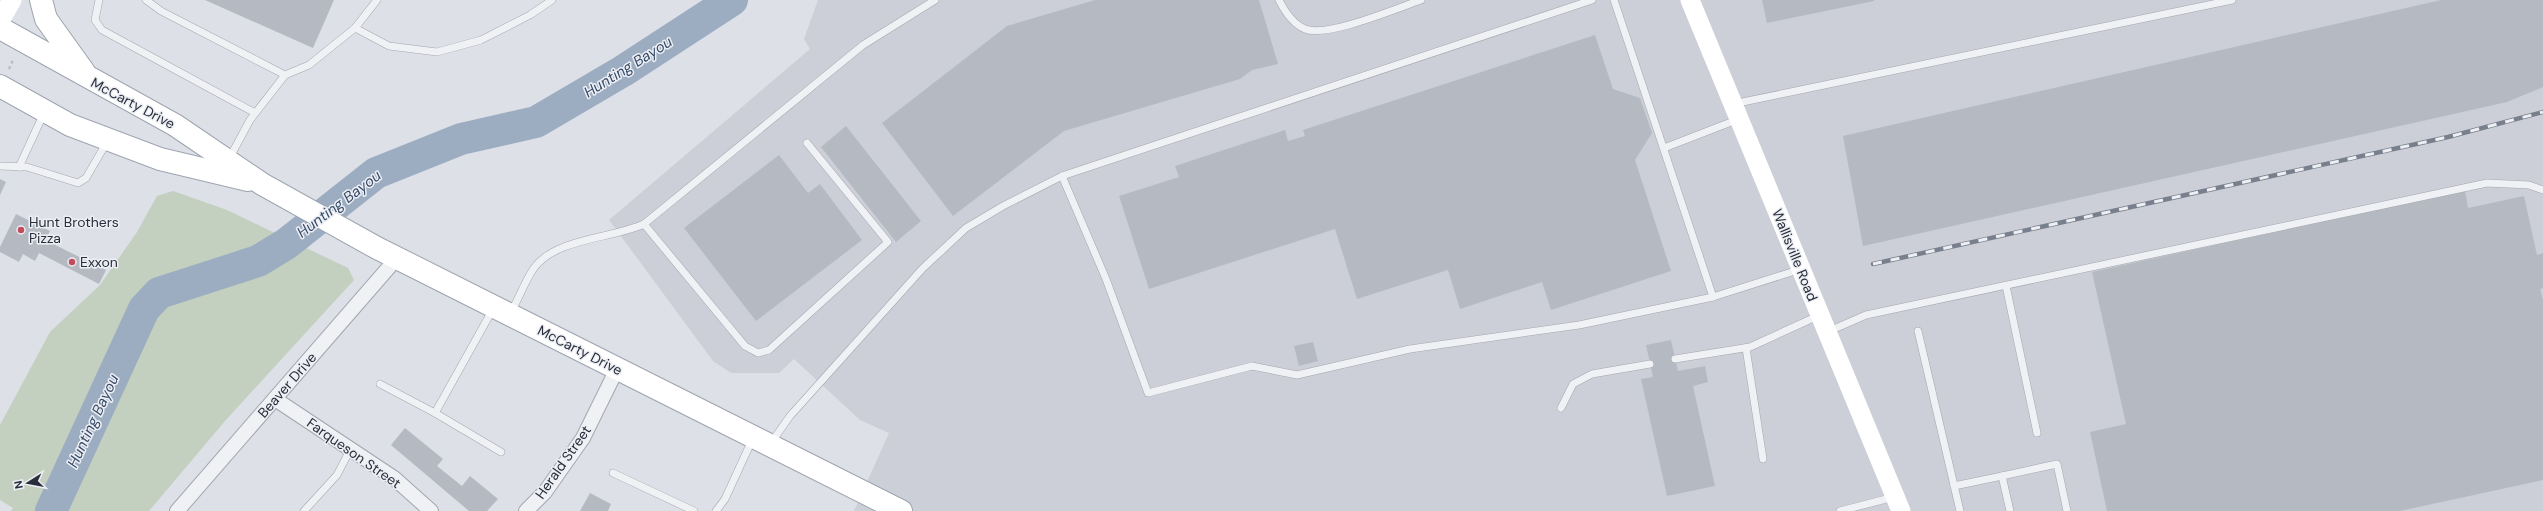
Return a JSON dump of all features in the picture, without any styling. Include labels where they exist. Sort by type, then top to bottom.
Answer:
[{"type":"main road","points":[[0,21],[12,0]]},
{"type":"main road","points":[[41,0],[46,19],[88,78]]},
{"type":"main road","name":"Wallisville Road","points":[[1690,0],[1898,504]]},
{"type":"main road","name":"McCarty Drive","points":[[0,28],[175,125],[262,184],[377,248],[898,510]]},
{"type":"main road","name":"McCarty Drive","points":[[0,86],[70,125],[109,140],[160,158],[262,184]]},
{"type":"street","name":"Beaver Drive","points":[[177,511],[396,258]]},
{"type":"street","name":"Herald Street","points":[[526,511],[545,492],[583,438],[617,369]]},
{"type":"street","name":"Farqueson Street","points":[[275,399],[351,448],[394,478],[431,511]]},
{"type":"lane","points":[[99,0],[95,20],[102,30],[255,114]]},
{"type":"lane","points":[[146,0],[161,11],[285,75]]},
{"type":"lane","points":[[228,161],[255,114],[285,75],[309,65],[355,28],[377,0]]},
{"type":"lane","points":[[355,28],[390,46],[437,52],[481,40],[530,15],[552,0]]},
{"type":"lane","points":[[435,413],[502,311],[543,258],[558,250],[628,231],[644,224],[863,45],[935,0]]},
{"type":"lane","points":[[1279,0],[1292,20],[1306,30],[1331,30],[1421,0]]},
{"type":"lane","points":[[716,511],[761,442],[790,416],[923,268],[966,228],[1003,206],[1062,176],[1592,0]]},
{"type":"lane","points":[[1614,0],[1713,297]]},
{"type":"lane","points":[[1664,148],[1736,111],[2232,0]]},
{"type":"lane","points":[[19,167],[45,111]]},
{"type":"lane","points":[[0,166],[27,167],[78,183],[86,178],[109,140]]},
{"type":"lane","points":[[644,224],[745,346],[758,353],[769,350],[888,242],[807,143]]},
{"type":"lane","points":[[1062,176],[1106,279],[1148,393],[1252,366],[1297,375],[1410,349],[1579,325],[1713,297],[1801,269]]},
{"type":"lane","points":[[1675,359],[1746,348],[1823,323],[2006,286],[2487,183],[2529,185],[2543,190]]},
{"type":"lane","points":[[2006,286],[2036,433]]},
{"type":"lane","points":[[1918,331],[1960,511]]},
{"type":"lane","points":[[1746,348],[1763,459]]},
{"type":"lane","points":[[1561,408],[1573,384],[1592,374],[1650,364]]},
{"type":"lane","points":[[380,384],[435,413],[501,452]]},
{"type":"lane","points":[[304,511],[337,476],[351,448]]},
{"type":"lane","points":[[1954,486],[2057,464],[2067,511]]},
{"type":"lane","points":[[613,474],[694,511]]},
{"type":"lane","points":[[2002,476],[2010,511]]},
{"type":"lane","points":[[1840,511],[1898,504]]},
{"type":"shaded area","points":[[818,0],[2543,0],[2543,511],[854,511],[889,433],[860,420],[794,359],[779,373],[731,373],[713,361],[609,220],[810,49],[804,39]]},
{"type":"green space","points":[[173,191],[227,210],[348,268],[354,280],[225,421],[149,511],[11,511],[13,508],[0,500],[0,425],[50,332],[100,285],[137,232],[157,196]]},
{"type":"building","points":[[205,0],[334,0],[313,48]]},
{"type":"building","points":[[1095,0],[1259,0],[1278,64],[1252,70],[1240,79],[1064,131],[953,216],[882,123],[1007,26]]},
{"type":"building","points":[[1762,0],[1874,0],[1874,1],[1767,23]]},
{"type":"building","points":[[2441,0],[2543,0],[2543,87],[2507,102],[1863,246],[1843,136]]},
{"type":"building","points":[[1595,35],[1613,89],[1640,98],[1652,133],[1635,160],[1671,271],[1551,310],[1542,282],[1460,309],[1448,270],[1357,299],[1335,229],[1149,289],[1119,196],[1179,177],[1175,166],[1285,130],[1288,141],[1305,136],[1303,130]]},
{"type":"building","points":[[846,126],[921,221],[896,242],[821,147]]},
{"type":"building","points":[[779,155],[808,193],[820,184],[862,240],[756,321],[684,228]]},
{"type":"building","points":[[0,179],[6,182],[0,195]]},
{"type":"building","points":[[2465,190],[2468,208],[2524,196],[2537,255],[2543,253],[2543,288],[2540,289],[2543,300],[2543,480],[2400,511],[2107,511],[2090,432],[2126,424],[2092,272]]},
{"type":"building","points":[[16,214],[50,231],[45,240],[106,270],[99,284],[39,253],[35,261],[23,254],[19,262],[0,252],[0,247]]},
{"type":"building","points":[[1671,340],[1678,371],[1705,366],[1708,382],[1693,386],[1715,486],[1667,496],[1641,379],[1653,377],[1646,345]]},
{"type":"building","points":[[1313,342],[1318,361],[1299,366],[1294,346]]},
{"type":"building","points":[[405,428],[443,459],[437,466],[462,486],[470,476],[498,499],[487,511],[469,511],[391,445]]},
{"type":"building","points":[[590,493],[611,504],[608,511],[580,511]]},
{"type":"waterway","name":"Hunting Bayou","points":[[51,511],[144,309],[159,293],[258,261],[286,244],[376,173],[461,139],[536,122],[623,71],[732,0]]},
{"type":"railway","points":[[1873,264],[2448,137],[2543,112]]},
{"type":"place","name":"Hunt Brothers Pizza","points":[[21,230]]},
{"type":"place","name":"Exxon","points":[[72,262]]}]
